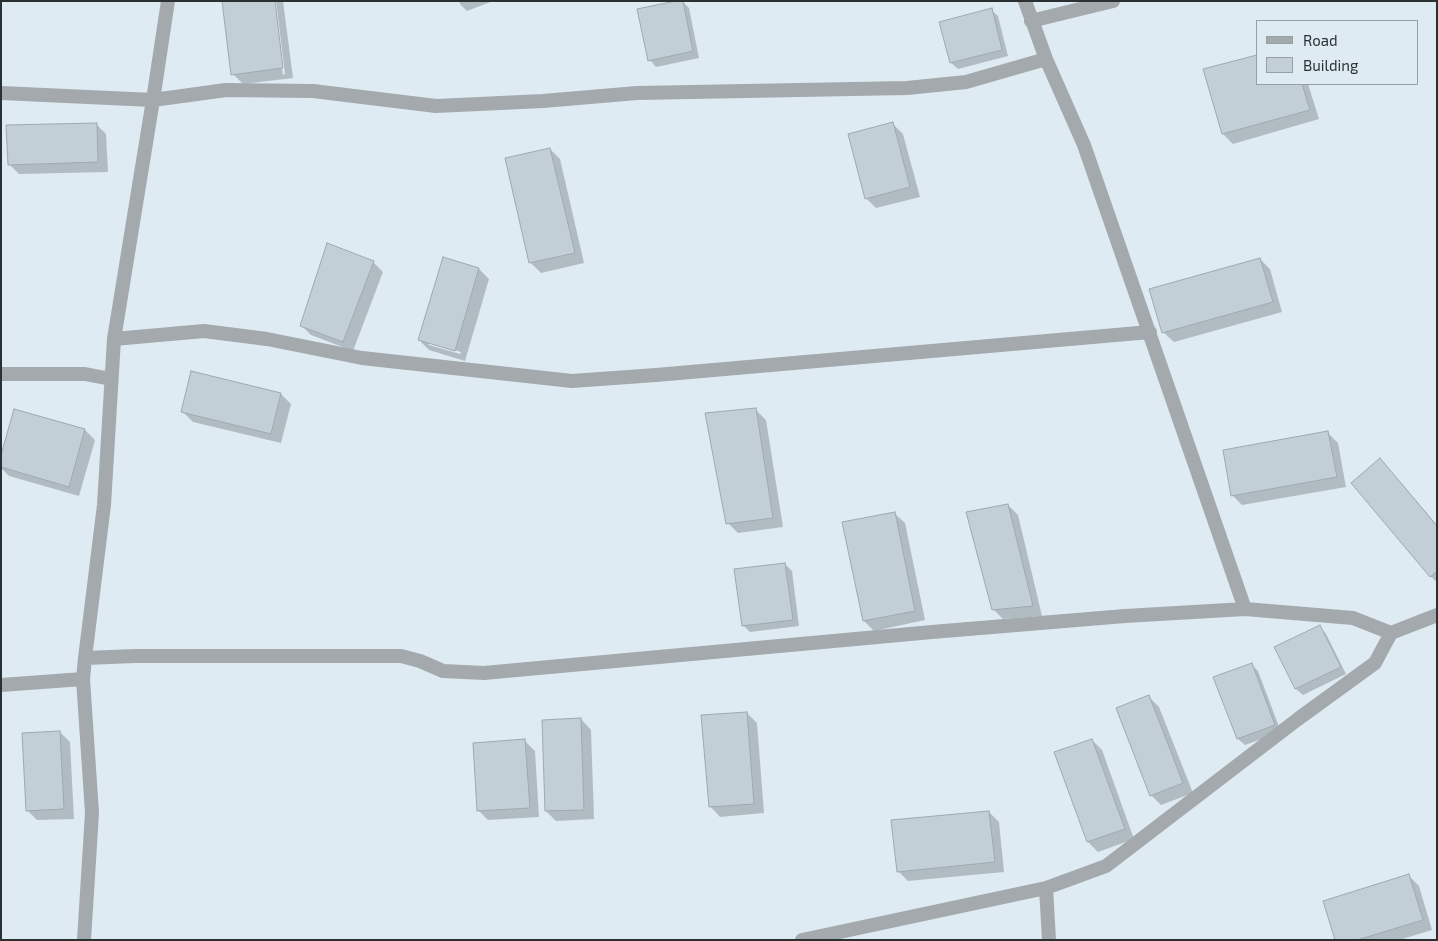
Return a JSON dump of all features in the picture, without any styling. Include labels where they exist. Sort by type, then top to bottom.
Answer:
[{"type":"street","points":[[84,940],[92,813],[83,679],[104,505],[114,339],[168,1]]},
{"type":"street","points":[[1025,1],[1046,59],[1084,145],[1245,609]]},
{"type":"street","points":[[1031,21],[1113,1]]},
{"type":"street","points":[[1,93],[153,100],[226,90],[304,91],[436,106],[543,101],[637,93],[907,88],[966,82],[1046,59]]},
{"type":"street","points":[[114,339],[204,332],[267,339],[362,358],[572,381],[1150,332]]},
{"type":"street","points":[[1,374],[85,374],[111,379]]},
{"type":"street","points":[[85,658],[135,656],[401,656],[420,660],[442,671],[484,673],[941,631],[1125,616],[1245,609],[1353,618],[1391,634]]},
{"type":"street","points":[[802,940],[1046,888],[1106,866],[1298,719],[1375,663],[1391,634],[1437,615]]},
{"type":"street","points":[[1,685],[83,679]]},
{"type":"street","points":[[1046,888],[1049,940]]},
{"type":"building","points":[[222,1],[275,1],[283,68],[231,75]]},
{"type":"building","points":[[683,1],[693,51],[648,61],[637,9]]},
{"type":"building","points":[[992,8],[1002,50],[950,63],[939,22]]},
{"type":"building","points":[[1256,55],[1256,85],[1302,85],[1310,110],[1222,134],[1203,69]]},
{"type":"building","points":[[893,122],[910,187],[865,199],[848,134]]},
{"type":"building","points":[[97,123],[98,162],[8,165],[6,125]]},
{"type":"building","points":[[550,148],[575,253],[529,263],[505,158]]},
{"type":"building","points":[[327,243],[374,261],[343,342],[300,326]]},
{"type":"building","points":[[443,257],[479,268],[455,351],[418,340]]},
{"type":"building","points":[[1260,258],[1273,302],[1162,333],[1149,289]]},
{"type":"building","points":[[191,371],[281,393],[271,434],[181,412]]},
{"type":"building","points":[[756,408],[773,518],[726,524],[705,413]]},
{"type":"building","points":[[14,409],[85,429],[69,487],[1,467],[1,455]]},
{"type":"building","points":[[1328,431],[1337,477],[1231,496],[1223,450]]},
{"type":"building","points":[[1380,458],[1437,526],[1437,571],[1430,577],[1351,483]]},
{"type":"building","points":[[1008,504],[1033,606],[992,610],[966,512]]},
{"type":"building","points":[[895,512],[915,611],[863,621],[842,522]]},
{"type":"building","points":[[785,563],[793,620],[742,626],[734,569]]},
{"type":"building","points":[[1320,625],[1341,667],[1295,689],[1274,647]]},
{"type":"building","points":[[1252,663],[1275,725],[1237,739],[1213,677]]},
{"type":"building","points":[[1149,695],[1183,783],[1150,796],[1116,708]]},
{"type":"building","points":[[747,712],[754,804],[709,807],[701,715]]},
{"type":"building","points":[[581,718],[584,810],[545,811],[542,720]]},
{"type":"building","points":[[60,731],[64,809],[26,811],[22,733]]},
{"type":"building","points":[[525,739],[530,808],[477,811],[473,743]]},
{"type":"building","points":[[1092,739],[1125,829],[1087,842],[1054,752]]},
{"type":"building","points":[[989,811],[995,862],[897,872],[891,820]]},
{"type":"building","points":[[1409,874],[1423,920],[1357,940],[1335,940],[1323,901]]}]
